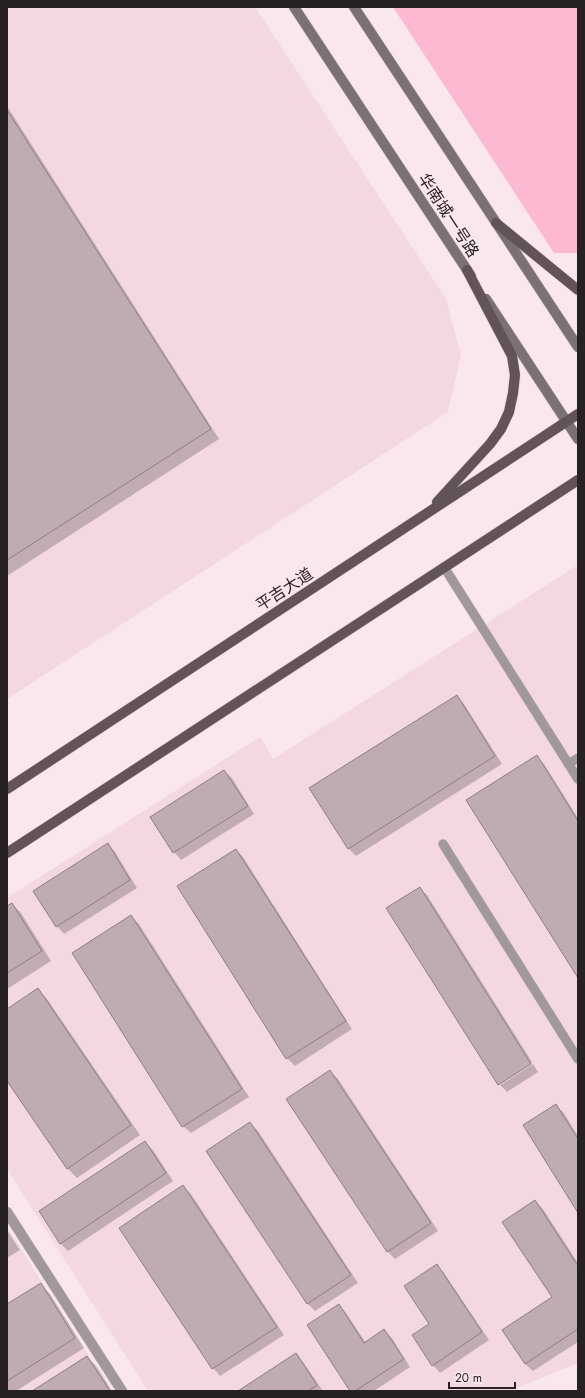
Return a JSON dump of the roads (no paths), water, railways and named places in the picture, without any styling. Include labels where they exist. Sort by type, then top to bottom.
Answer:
[{"type":"main road","points":[[496,223],[578,290]]},
{"type":"main road","points":[[426,514],[490,444],[501,429],[509,412],[513,393],[515,375],[512,356],[467,270]]},
{"type":"main road","name":"平吉大道","points":[[7,789],[578,414]]},
{"type":"main road","points":[[7,853],[578,480]]},
{"type":"street","name":"华南城一号路","points":[[294,7],[578,439]]},
{"type":"street","points":[[354,7],[578,346]]},
{"type":"street","points":[[7,1212],[122,1391]]},
{"type":"lane","points":[[444,567],[578,779]]},
{"type":"lane","points":[[568,764],[578,758]]},
{"type":"lane","points":[[443,844],[578,1059]]}]
